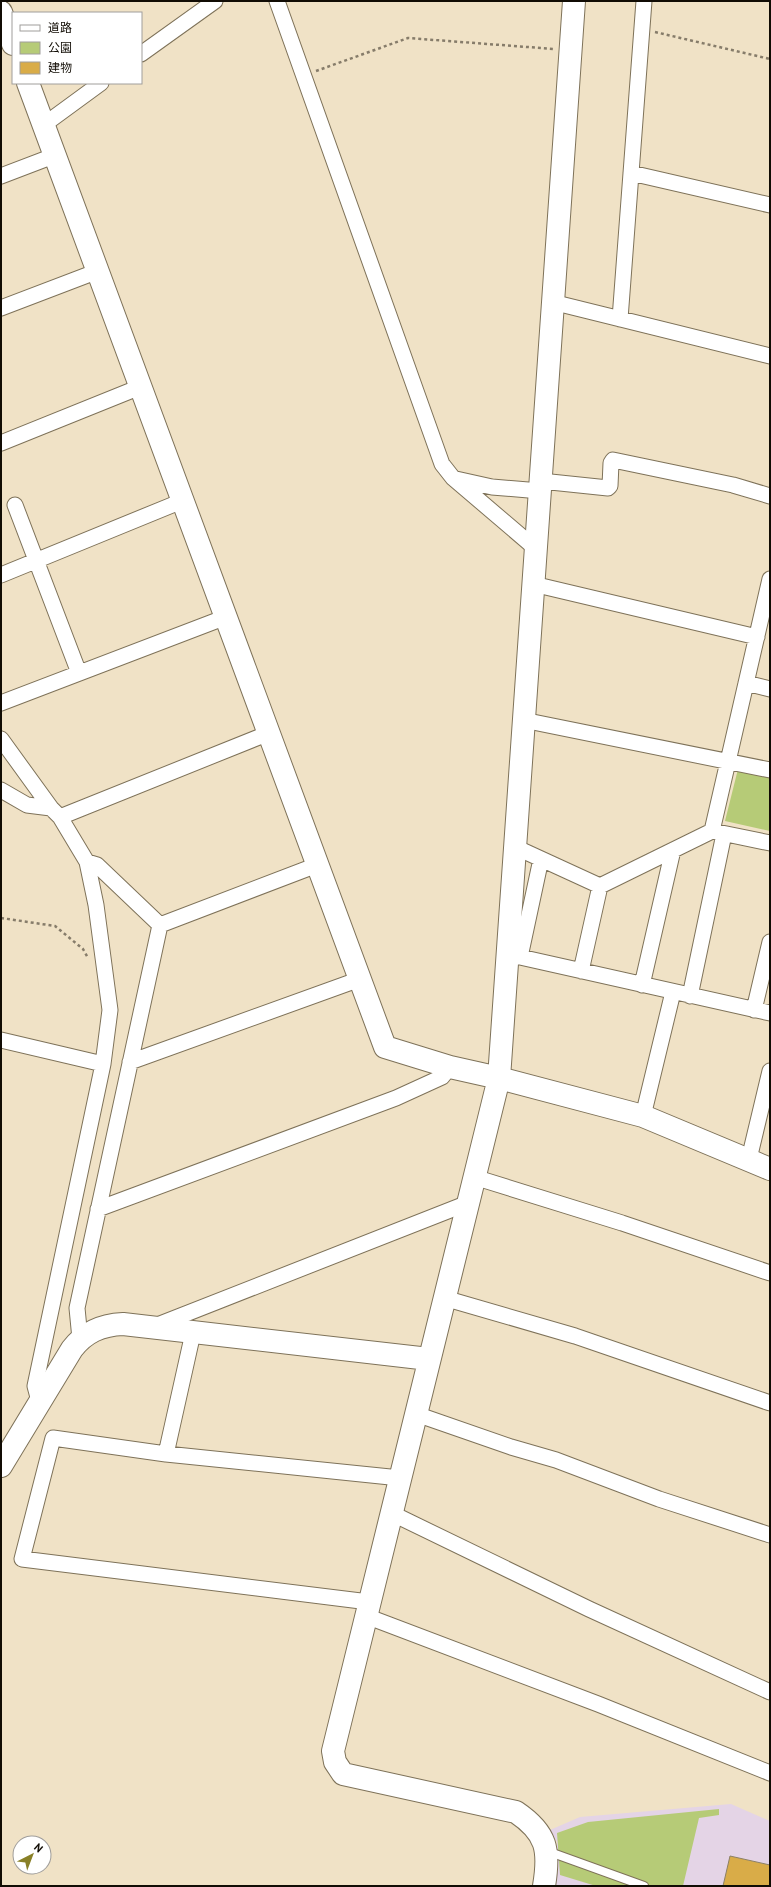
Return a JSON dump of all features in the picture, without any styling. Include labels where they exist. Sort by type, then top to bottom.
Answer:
[{"type":"street","points":[[142,53],[214,1]]},
{"type":"street","points":[[277,1],[442,464],[453,478],[535,548]]},
{"type":"street","points":[[544,1886],[548,1865],[547,1851],[542,1835],[530,1822],[516,1812],[343,1774],[335,1762],[333,1751],[499,1078],[513,957],[515,847],[574,1]]},
{"type":"street","points":[[620,319],[644,1]]},
{"type":"street","points":[[1,12],[12,41]]},
{"type":"street","points":[[1,48],[12,44]]},
{"type":"street","points":[[28,84],[45,124],[140,387],[385,1047],[450,1067],[499,1078],[643,1116],[770,1169]]},
{"type":"street","points":[[45,124],[100,84]]},
{"type":"street","points":[[1,176],[56,155]]},
{"type":"street","points":[[631,173],[770,205]]},
{"type":"street","points":[[1,308],[98,271]]},
{"type":"street","points":[[552,302],[770,356]]},
{"type":"street","points":[[1,443],[140,387]]},
{"type":"street","points":[[453,478],[492,487],[540,486],[608,488],[610,486],[611,463],[613,460],[732,485],[770,496]]},
{"type":"street","points":[[1,575],[182,501]]},
{"type":"street","points":[[16,505],[79,673]]},
{"type":"street","points":[[690,996],[718,833],[728,762],[757,636],[767,609],[770,579]]},
{"type":"street","points":[[533,584],[757,636]]},
{"type":"street","points":[[1,703],[226,617]]},
{"type":"street","points":[[746,683],[770,689]]},
{"type":"street","points":[[524,720],[770,770]]},
{"type":"street","points":[[1,790],[28,805],[55,813],[269,733]]},
{"type":"street","points":[[1,739],[55,813],[86,862],[96,905],[110,1010],[103,1064],[35,1386],[39,1401]]},
{"type":"street","points":[[600,886],[673,850],[718,833],[770,843]]},
{"type":"street","points":[[515,847],[600,886]]},
{"type":"street","points":[[642,985],[673,850]]},
{"type":"street","points":[[513,957],[541,859]]},
{"type":"street","points":[[86,862],[97,865],[160,925]]},
{"type":"street","points":[[160,925],[317,865]]},
{"type":"street","points":[[581,971],[600,886]]},
{"type":"street","points":[[80,1339],[77,1308],[160,925]]},
{"type":"street","points":[[754,1010],[770,942]]},
{"type":"street","points":[[513,957],[770,1013]]},
{"type":"street","points":[[130,1062],[360,979]]},
{"type":"street","points":[[643,1116],[673,992]]},
{"type":"street","points":[[1,1040],[103,1064]]},
{"type":"street","points":[[98,1209],[396,1098],[442,1077],[450,1067]]},
{"type":"street","points":[[749,1159],[770,1071]]},
{"type":"street","points":[[474,1177],[622,1223],[770,1273]]},
{"type":"street","points":[[150,1328],[468,1202]]},
{"type":"street","points":[[444,1298],[575,1336],[770,1403]]},
{"type":"street","points":[[1,1466],[39,1401],[80,1339],[88,1333],[109,1324],[123,1324],[430,1359]]},
{"type":"street","points":[[166,1454],[193,1333]]},
{"type":"street","points":[[416,1414],[511,1447],[556,1460],[659,1499],[770,1535]]},
{"type":"street","points":[[400,1478],[166,1454],[53,1438],[22,1559],[368,1609],[770,1773]]},
{"type":"street","points":[[391,1513],[589,1609],[770,1692]]},
{"type":"lane","points":[[547,1851],[644,1886]]},
{"type":"path","points":[[642,29],[770,58]]},
{"type":"path","points":[[304,76],[408,38],[570,50]]},
{"type":"path","points":[[1,918],[55,926],[83,949],[89,960]]},
{"type":"shaded area","points":[[731,1804],[770,1821],[770,1886],[554,1886],[557,1862],[557,1842],[550,1830],[580,1817]]},
{"type":"green space","points":[[738,769],[770,776],[770,831],[725,821]]},
{"type":"green space","points":[[719,1809],[719,1815],[699,1818],[683,1886],[596,1886],[560,1875],[557,1833],[588,1822]]},
{"type":"building","points":[[730,1856],[770,1865],[770,1886],[723,1886]]}]
